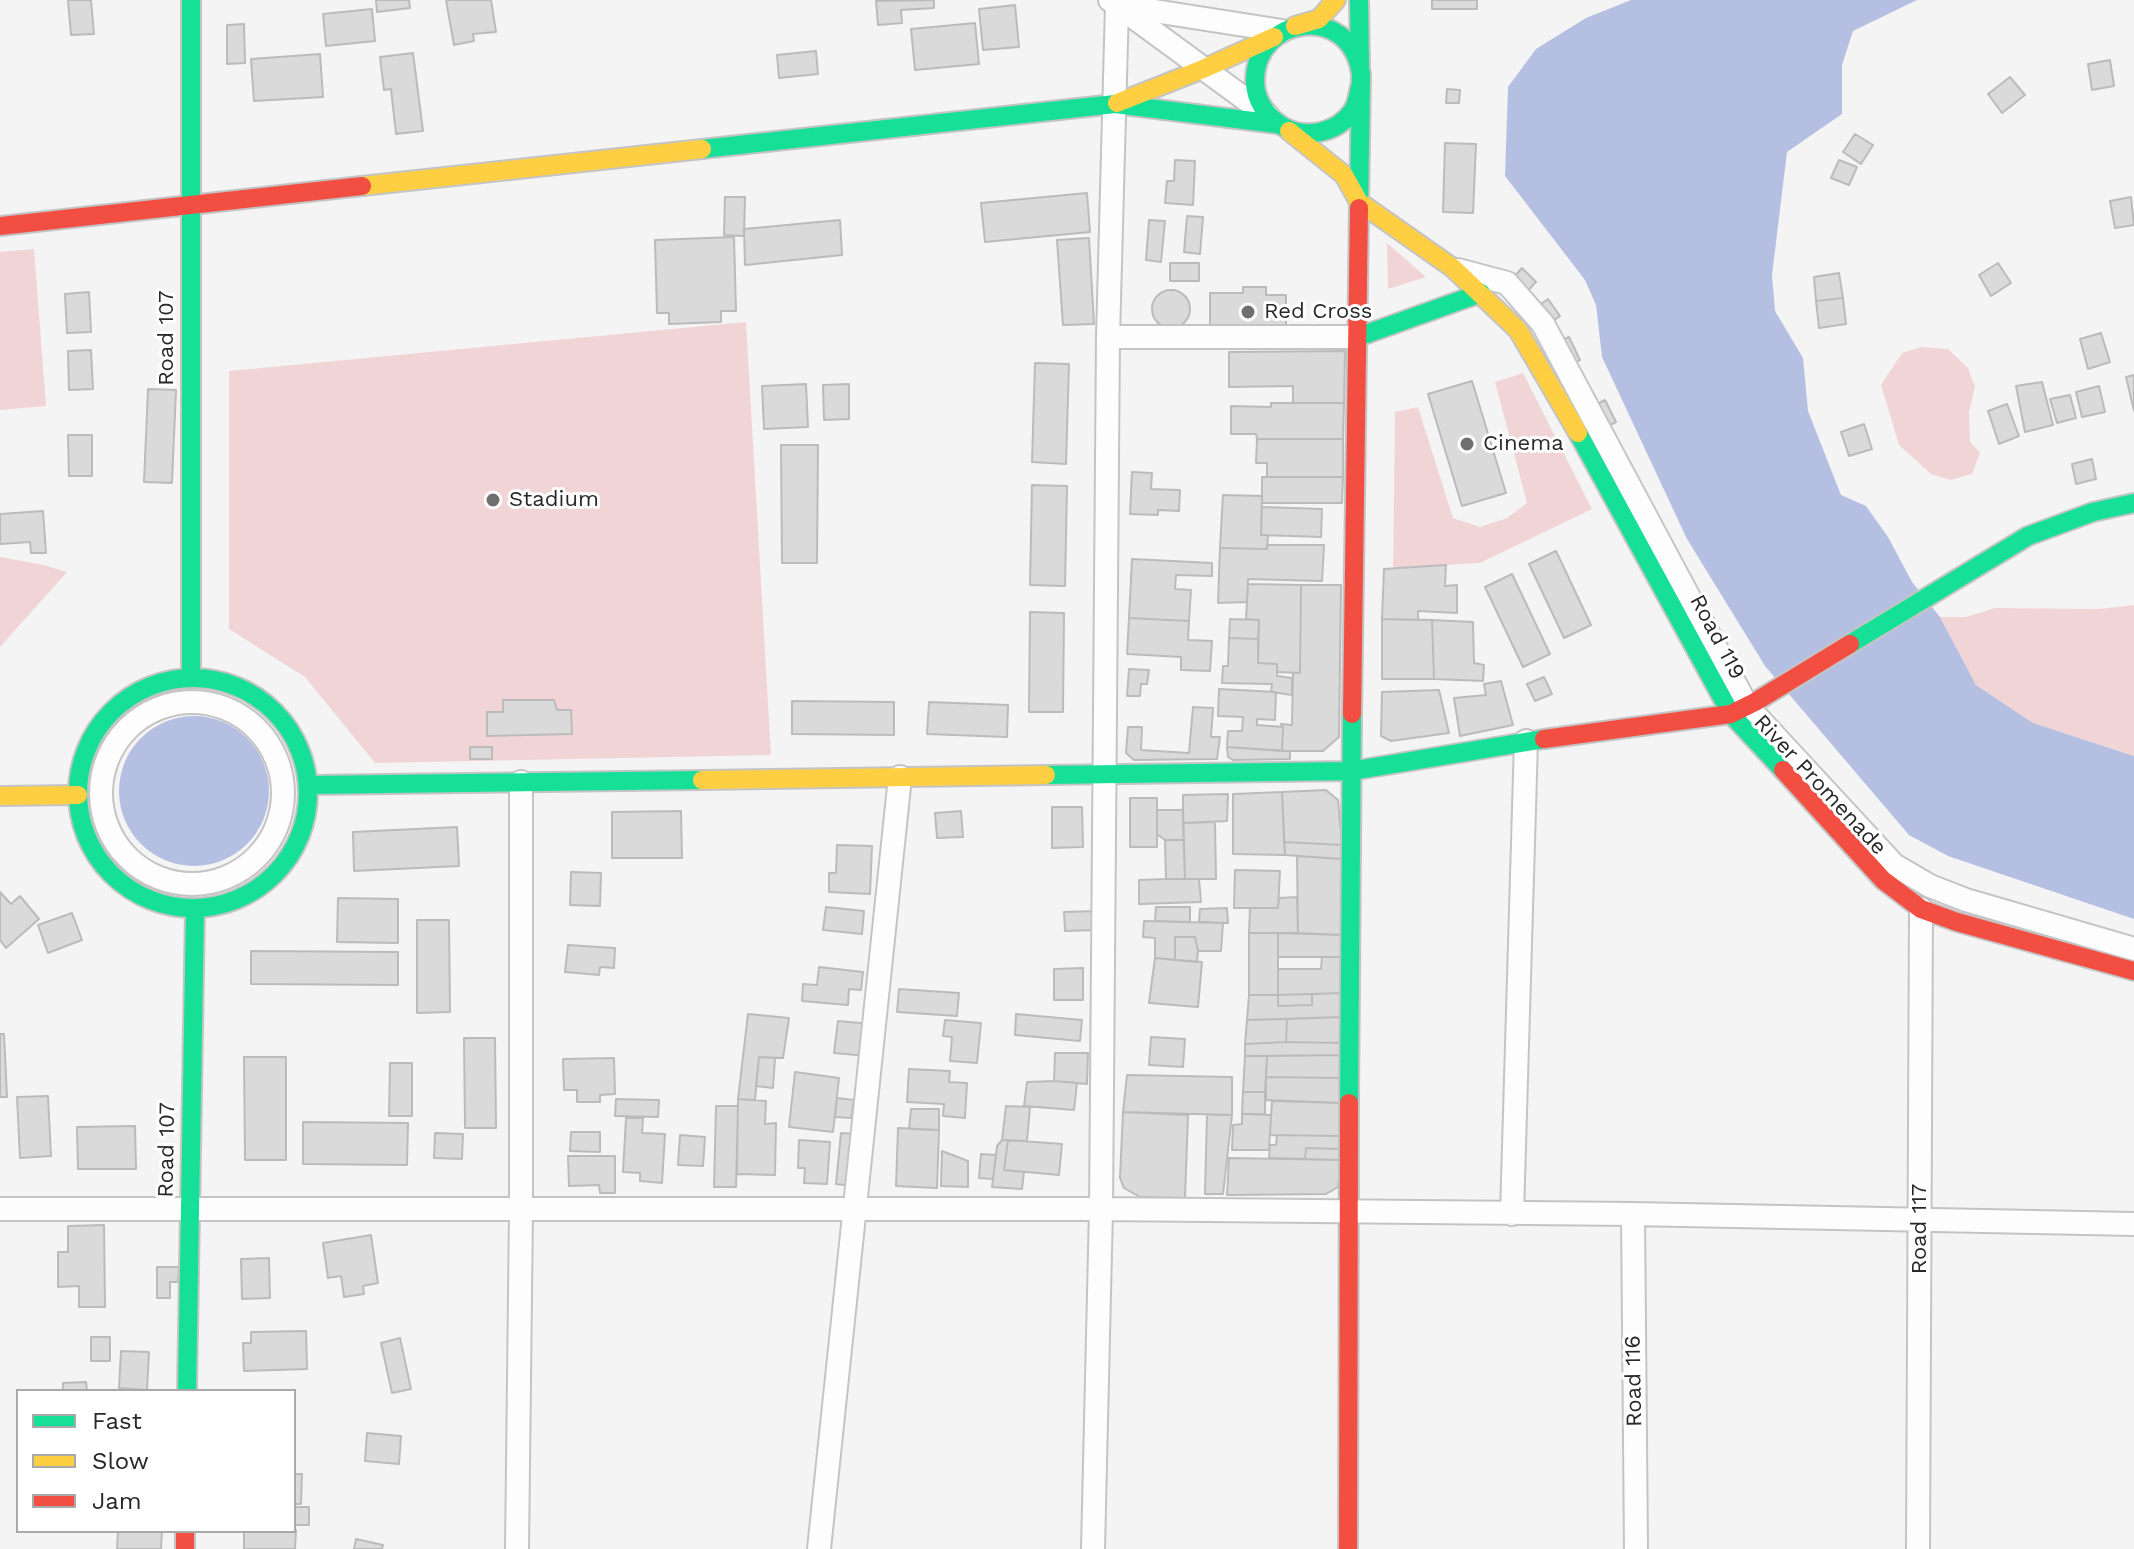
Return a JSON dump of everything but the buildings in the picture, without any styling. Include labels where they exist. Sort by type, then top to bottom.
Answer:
[{"type":"street","name":"Road 107","points":[[191,0],[191,676]]},
{"type":"street","points":[[1115,104],[1319,19],[1336,0]]},
{"type":"street","points":[[1348,1549],[1351,771],[1358,337],[1359,0]]},
{"type":"street","points":[[1113,3],[1218,11],[1282,32],[1317,25],[1330,29],[1350,44],[1360,68]]},
{"type":"street","points":[[1113,3],[1344,175],[1359,202]]},
{"type":"street","points":[[1093,1549],[1101,1209],[1108,337],[1115,104],[1113,3]]},
{"type":"street","points":[[1278,123],[1261,105],[1255,90],[1254,72],[1260,55],[1282,32]]},
{"type":"street","points":[[0,226],[1115,104],[1278,123],[1305,134],[1318,133],[1342,122],[1355,107],[1360,87]]},
{"type":"street","name":"Road 119","points":[[1359,202],[1453,268],[1518,330],[1744,708],[1883,880],[1921,909],[1957,922],[2134,971]]},
{"type":"street","name":"River Promenade","points":[[1453,268],[1507,283],[1543,324],[1744,708],[1894,865],[1930,886],[1966,900],[2134,949]]},
{"type":"street","points":[[1108,337],[1358,337],[1481,293]]},
{"type":"street","points":[[309,785],[1351,771],[1744,708],[2028,536],[2065,521],[2134,503]]},
{"type":"street","points":[[191,676],[227,681],[259,697],[285,722],[302,754],[309,785],[304,826],[288,859],[263,886],[231,903],[195,909],[159,904],[127,888],[109,871],[101,863],[84,831],[78,795],[83,759],[98,726],[124,700],[155,683],[191,676]]},
{"type":"street","points":[[190,701],[220,705],[248,720],[269,743],[280,770],[283,799],[276,827],[261,852],[239,871],[212,882],[184,884],[156,877],[131,861],[112,837],[102,807],[102,776],[113,747],[133,723],[160,707],[190,701]]},
{"type":"street","points":[[1512,1214],[1526,741]]},
{"type":"street","points":[[819,1549],[900,777]]},
{"type":"street","points":[[517,1549],[521,782]]},
{"type":"street","points":[[0,796],[78,795]]},
{"type":"street","name":"Road 107","points":[[187,1389],[195,909]]},
{"type":"street","name":"Road 117","points":[[1918,1549],[1921,909]]},
{"type":"street","points":[[0,1209],[1101,1209],[1633,1214],[2134,1224]]},
{"type":"street","name":"Road 116","points":[[1633,1214],[1636,1549]]},
{"type":"shaded area","points":[[1387,243],[1426,277],[1388,289]]},
{"type":"shaded area","points":[[34,249],[46,406],[0,410],[0,252]]},
{"type":"shaded area","name":"Stadium","points":[[746,322],[771,755],[375,763],[305,677],[229,629],[229,371]]},
{"type":"shaded area","points":[[1921,347],[1948,349],[1968,368],[1975,387],[1969,412],[1970,442],[1980,453],[1972,474],[1950,480],[1931,474],[1899,445],[1881,385],[1902,353]]},
{"type":"shaded area","points":[[1523,373],[1592,509],[1480,563],[1393,568],[1395,412],[1418,407],[1453,518],[1480,527],[1507,518],[1527,503],[1495,382]]},
{"type":"shaded area","points":[[0,557],[67,572],[0,647]]},
{"type":"shaded area","points":[[2134,605],[2134,756],[2033,723],[1976,685],[1940,617],[1966,617],[1995,608],[2099,609]]},
{"type":"water","points":[[1631,0],[1917,0],[1853,31],[1842,65],[1842,114],[1787,152],[1772,275],[1775,311],[1803,358],[1808,411],[1841,495],[1866,506],[1888,537],[1912,582],[1940,617],[1976,685],[2033,723],[2134,756],[2134,919],[1948,856],[1909,835],[1765,666],[1687,539],[1602,357],[1596,305],[1585,280],[1505,176],[1508,87],[1536,49],[1586,18]]},
{"type":"water","points":[[194,716],[223,722],[247,738],[263,762],[269,791],[263,820],[247,844],[223,860],[194,866],[165,860],[141,844],[125,820],[119,791],[125,762],[141,738],[165,722]]},
{"type":"traffic: fast","points":[[191,0],[191,676]]},
{"type":"traffic: fast","points":[[1359,0],[1360,66]]},
{"type":"traffic: fast","points":[[1359,208],[1361,74],[1354,51],[1340,35],[1323,27],[1304,26],[1286,31],[1270,42],[1259,59],[1255,81],[1259,101],[1266,112],[1282,126],[1301,133],[1330,129],[1347,118],[1354,108],[1360,87]]},
{"type":"traffic: fast","points":[[702,149],[1115,104],[1277,124]]},
{"type":"traffic: fast","points":[[1358,337],[1481,293]]},
{"type":"traffic: fast","points":[[1578,433],[1731,714],[1783,770]]},
{"type":"traffic: fast","points":[[1850,644],[2028,536],[2093,512],[2134,503]]},
{"type":"traffic: fast","points":[[193,678],[215,680],[237,687],[257,697],[274,712],[289,729],[299,749],[306,771],[308,793],[306,815],[299,837],[289,857],[274,874],[257,889],[237,899],[215,906],[193,908],[171,906],[149,899],[129,889],[112,874],[97,857],[87,837],[80,815],[78,793],[80,771],[87,749],[97,729],[112,712],[129,697],[149,687],[171,680],[193,678]]},
{"type":"traffic: fast","points":[[1349,1103],[1352,714]]},
{"type":"traffic: fast","points":[[1046,775],[1351,771],[1544,739]]},
{"type":"traffic: fast","points":[[309,785],[702,780]]},
{"type":"traffic: fast","points":[[187,1389],[195,909]]},
{"type":"traffic: slow","points":[[1295,26],[1319,19],[1336,0]]},
{"type":"traffic: slow","points":[[1117,103],[1274,37]]},
{"type":"traffic: slow","points":[[1289,131],[1344,175],[1359,202],[1453,268],[1518,330],[1578,433]]},
{"type":"traffic: slow","points":[[362,186],[702,149]]},
{"type":"traffic: slow","points":[[702,780],[1046,775]]},
{"type":"traffic: slow","points":[[0,796],[78,795]]},
{"type":"traffic: jam","points":[[0,226],[362,186]]},
{"type":"traffic: jam","points":[[1352,714],[1359,208]]},
{"type":"traffic: jam","points":[[1544,739],[1731,714],[1850,644]]},
{"type":"traffic: jam","points":[[1783,770],[1883,880],[1921,909],[1957,922],[2134,971]]},
{"type":"traffic: jam","points":[[1348,1549],[1349,1103]]},
{"type":"traffic: jam","points":[[185,1533],[185,1549]]},
{"type":"place","name":"Red Cross","points":[[1248,312]]},
{"type":"place","name":"Cinema","points":[[1467,444]]},
{"type":"place","name":"Stadium","points":[[493,500]]}]
